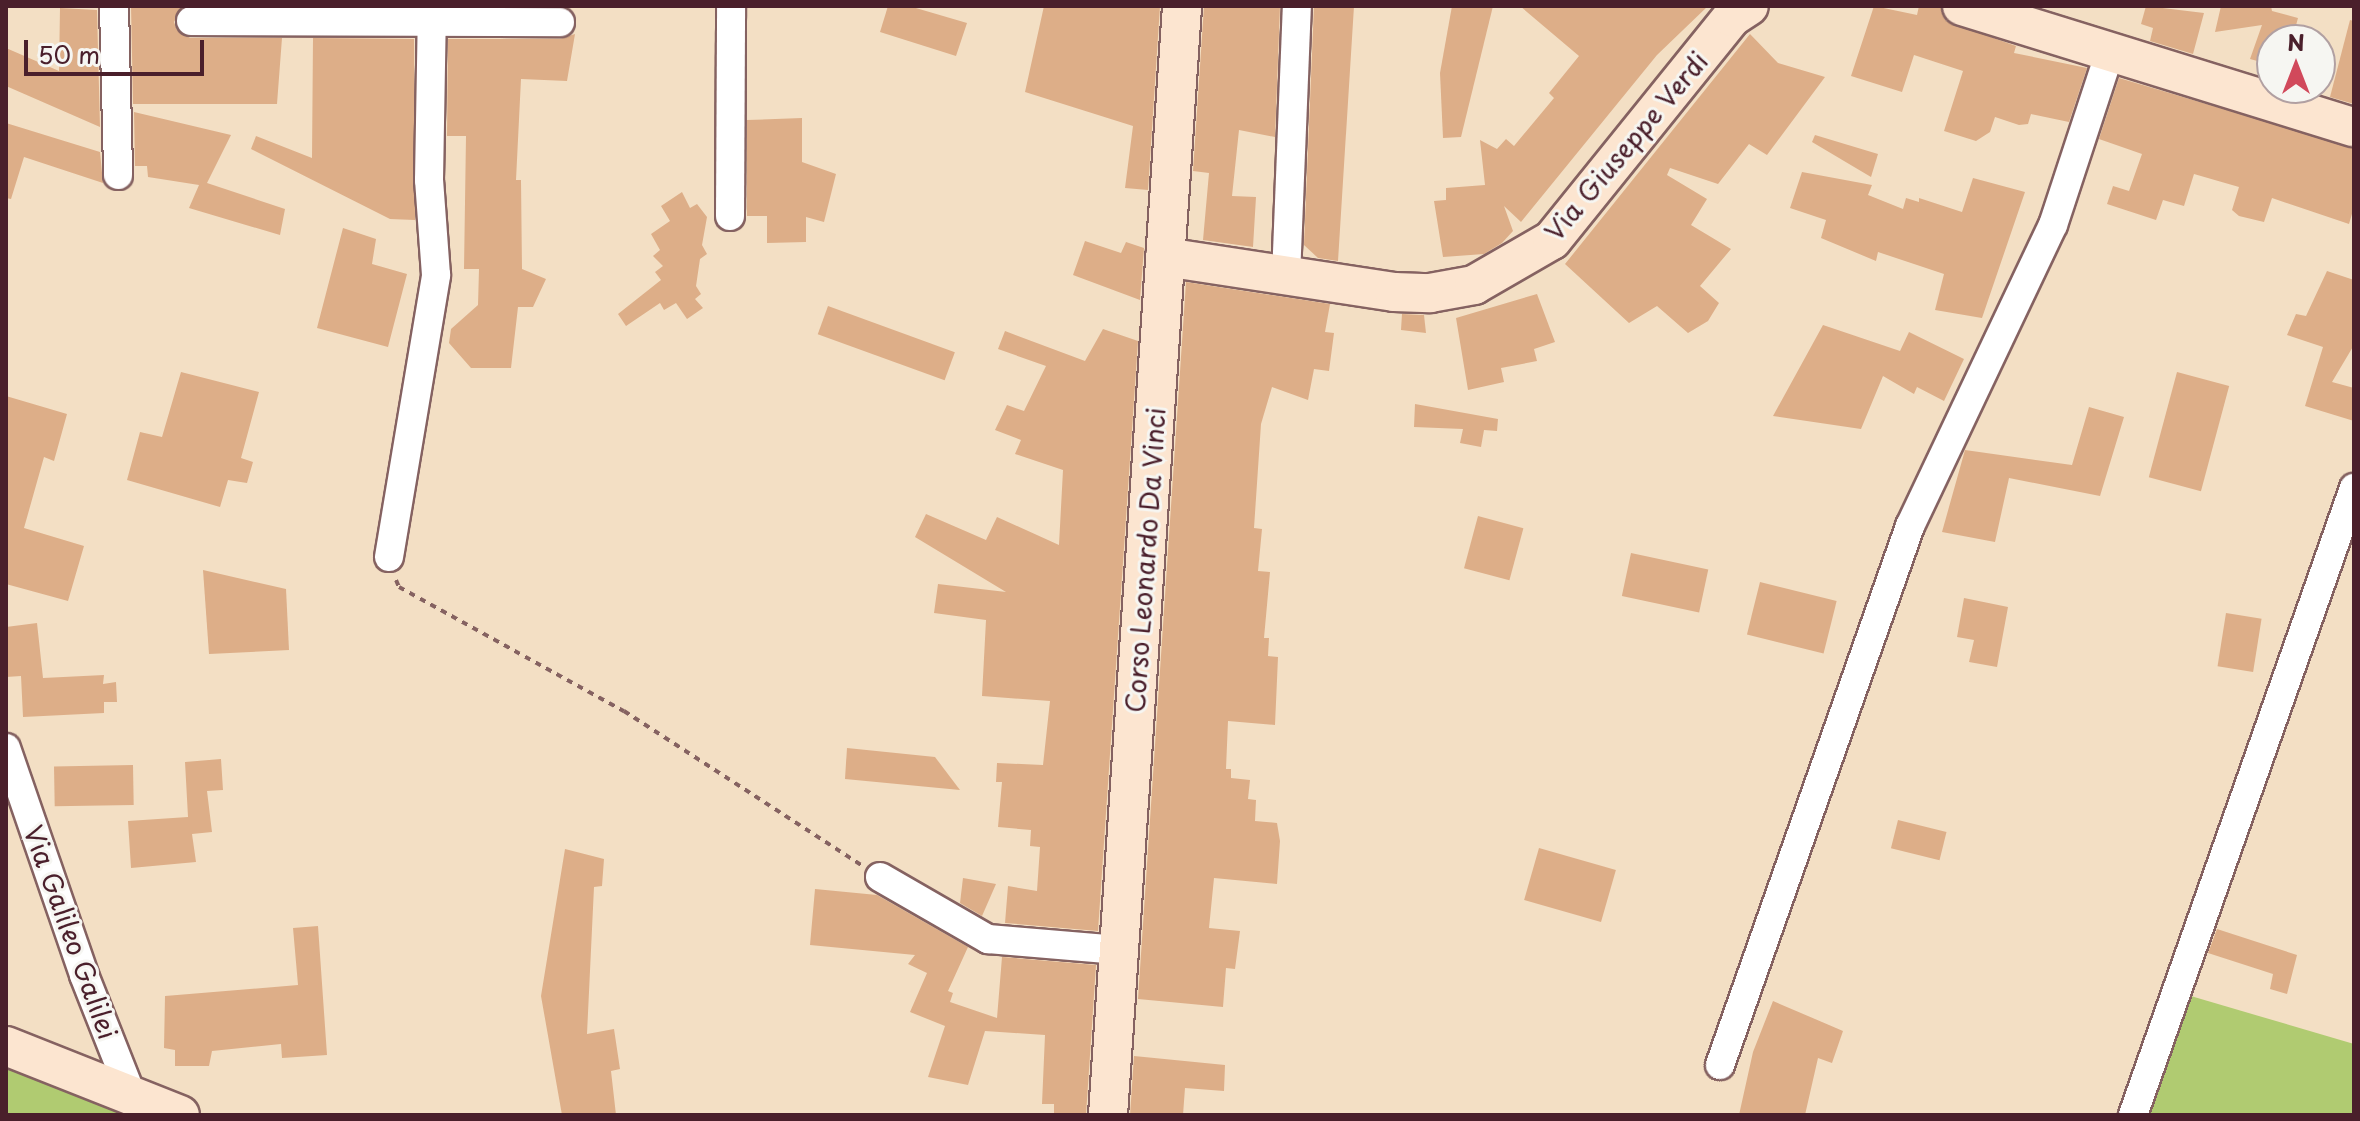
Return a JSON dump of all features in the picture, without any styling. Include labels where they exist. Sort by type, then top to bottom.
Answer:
[{"type":"street","points":[[114,6],[118,175]]},
{"type":"street","points":[[730,216],[731,6]]},
{"type":"street","name":"Corso Leonardo Da Vinci","points":[[1108,1115],[1182,6]]},
{"type":"street","points":[[1286,277],[1297,6]]},
{"type":"street","name":"Via Giuseppe Verdi","points":[[1165,257],[1286,277],[1430,293],[1474,285],[1509,269],[1552,240],[1732,17],[1749,6]]},
{"type":"street","points":[[1962,6],[2354,127]]},
{"type":"street","points":[[389,557],[436,275],[429,180],[432,14]]},
{"type":"street","points":[[191,21],[432,14],[560,22]]},
{"type":"street","points":[[1720,1065],[1910,526],[2053,225],[2110,52]]},
{"type":"street","points":[[2133,1115],[2354,488]]},
{"type":"street","name":"Via Galileo Galilei","points":[[6,748],[136,1106]]},
{"type":"street","points":[[880,877],[988,939],[1119,950]]},
{"type":"street","points":[[6,1046],[136,1106],[180,1115]]},
{"type":"path","points":[[389,557],[399,587],[624,711],[880,877]]},
{"type":"green space","points":[[2184,994],[2354,1044],[2354,1115],[2137,1115]]},
{"type":"green space","points":[[6,1036],[145,1115],[6,1115]]},
{"type":"building","points":[[131,6],[183,6],[174,22],[177,30],[190,38],[282,38],[277,104],[133,104]]},
{"type":"building","points":[[888,6],[909,6],[967,23],[956,56],[880,32]]},
{"type":"building","points":[[1044,6],[1160,6],[1148,190],[1125,188],[1133,126],[1025,92]]},
{"type":"building","points":[[1204,6],[1280,6],[1275,137],[1239,130],[1232,196],[1256,197],[1253,247],[1203,240],[1209,173],[1193,171]]},
{"type":"building","points":[[1314,6],[1354,6],[1338,261],[1318,258],[1304,245]]},
{"type":"building","points":[[1452,6],[1493,6],[1461,137],[1443,138],[1440,73]]},
{"type":"building","points":[[1520,6],[1708,6],[1657,55],[1521,222],[1504,206],[1513,231],[1502,243],[1484,254],[1443,257],[1434,201],[1446,200],[1446,188],[1485,185],[1480,140],[1497,149],[1506,139],[1514,146],[1554,98],[1549,93],[1579,56]]},
{"type":"building","points":[[1874,6],[1917,15],[1919,6],[1941,6],[1946,21],[2016,46],[2014,53],[2087,68],[2069,122],[2031,114],[2028,124],[2019,125],[1995,117],[1990,132],[1976,141],[1944,131],[1963,71],[1914,55],[1902,92],[1851,76]]},
{"type":"building","points":[[2146,6],[2204,13],[2193,54],[2150,41],[2153,28],[2141,24]]},
{"type":"building","points":[[2221,6],[2271,6],[2272,11],[2298,18],[2296,24],[2256,24],[2215,32]]},
{"type":"building","points":[[60,8],[97,10],[100,127],[6,86],[6,48],[59,71]]},
{"type":"building","points":[[2350,20],[2354,21],[2354,104],[2336,99],[2336,74]]},
{"type":"building","points":[[575,34],[567,81],[521,79],[516,180],[521,180],[522,269],[546,279],[533,307],[518,307],[511,368],[471,368],[449,343],[451,329],[478,305],[479,269],[464,269],[466,136],[447,136],[448,39],[560,39]]},
{"type":"building","points":[[1750,34],[1778,63],[1825,77],[1767,155],[1749,144],[1718,184],[1670,168],[1667,175],[1707,199],[1691,225],[1731,249],[1700,286],[1719,303],[1708,321],[1688,333],[1657,306],[1629,323],[1565,264]]},
{"type":"building","points":[[313,38],[414,39],[415,220],[390,219],[251,149],[256,136],[312,158]]},
{"type":"building","points":[[2256,42],[2256,61],[2250,59]]},
{"type":"building","points":[[2119,78],[2354,148],[2354,207],[2349,224],[2272,198],[2264,222],[2239,216],[2232,210],[2239,187],[2194,174],[2184,206],[2163,200],[2156,220],[2107,204],[2113,186],[2129,191],[2142,154],[2099,139]]},
{"type":"building","points":[[134,112],[231,135],[207,183],[285,209],[280,235],[189,208],[199,185],[148,177],[147,166],[135,166]]},
{"type":"building","points":[[802,118],[802,162],[836,174],[824,222],[806,217],[806,242],[767,243],[767,216],[747,216],[747,120]]},
{"type":"building","points":[[6,123],[100,152],[103,183],[24,157],[11,199],[6,198]]},
{"type":"building","points":[[1815,135],[1878,154],[1871,177],[1812,142]]},
{"type":"building","points":[[1802,172],[1872,185],[1868,195],[1903,209],[1906,198],[1919,202],[1919,198],[1962,212],[1973,178],[2025,192],[1982,318],[1935,310],[1944,274],[1878,252],[1876,261],[1821,238],[1826,220],[1790,208]]},
{"type":"building","points":[[682,192],[690,208],[697,204],[707,217],[702,245],[707,254],[700,259],[696,286],[701,294],[695,299],[703,308],[687,319],[676,303],[664,310],[660,303],[626,326],[618,314],[661,280],[655,272],[663,266],[653,256],[660,250],[651,234],[670,221],[661,206]]},
{"type":"building","points":[[343,228],[376,239],[372,264],[407,274],[388,347],[317,328]]},
{"type":"building","points":[[1085,241],[1121,253],[1126,242],[1144,248],[1140,300],[1073,275]]},
{"type":"building","points":[[2327,271],[2354,280],[2354,345],[2332,382],[2354,388],[2354,421],[2305,406],[2323,347],[2287,335],[2296,314],[2306,316]]},
{"type":"building","points":[[1186,282],[1330,304],[1325,332],[1334,333],[1329,371],[1314,369],[1308,400],[1272,387],[1261,424],[1254,528],[1262,529],[1258,571],[1270,572],[1264,638],[1269,638],[1268,656],[1278,657],[1275,725],[1228,721],[1226,769],[1231,769],[1231,778],[1250,780],[1248,799],[1256,800],[1255,821],[1277,823],[1280,841],[1277,884],[1214,878],[1209,928],[1240,931],[1235,969],[1226,968],[1223,1007],[1138,999]]},
{"type":"building","points":[[1537,294],[1555,342],[1534,349],[1537,361],[1501,368],[1504,382],[1468,390],[1456,318]]},
{"type":"building","points":[[828,306],[955,352],[945,380],[818,334]]},
{"type":"building","points":[[1402,314],[1424,315],[1426,333],[1401,330]]},
{"type":"building","points":[[1823,325],[1900,351],[1909,332],[1964,359],[1944,401],[1917,387],[1914,394],[1883,376],[1861,429],[1773,416]]},
{"type":"building","points":[[1103,329],[1138,341],[1098,931],[1005,923],[1008,886],[1037,891],[1040,847],[1030,846],[1031,830],[998,827],[1002,782],[996,782],[997,763],[1043,765],[1050,701],[982,696],[986,620],[934,613],[938,584],[1006,592],[915,537],[926,514],[986,540],[997,517],[1059,545],[1063,470],[1015,454],[1021,440],[995,430],[1007,405],[1024,411],[1046,366],[998,349],[1005,331],[1085,361]]},
{"type":"building","points":[[181,372],[259,392],[241,458],[253,462],[247,483],[228,480],[220,507],[127,480],[140,432],[162,437]]},
{"type":"building","points":[[2177,372],[2229,386],[2201,491],[2149,477]]},
{"type":"building","points":[[6,396],[67,414],[54,461],[44,457],[24,528],[84,546],[68,601],[6,584]]},
{"type":"building","points":[[1415,404],[1498,419],[1497,431],[1484,430],[1481,447],[1460,443],[1463,429],[1414,427]]},
{"type":"building","points":[[2089,407],[2124,417],[2100,496],[2009,478],[1995,542],[1942,532],[1965,450],[2072,465]]},
{"type":"building","points":[[1478,516],[1523,528],[1509,580],[1464,568]]},
{"type":"building","points":[[1631,553],[1708,569],[1699,612],[1622,596]]},
{"type":"building","points":[[203,570],[286,589],[289,650],[209,654]]},
{"type":"building","points":[[1760,582],[1837,601],[1824,654],[1747,634]]},
{"type":"building","points":[[1964,598],[2008,607],[1997,667],[1969,662],[1974,640],[1957,637]]},
{"type":"building","points":[[2226,613],[2262,619],[2253,672],[2218,666]]},
{"type":"building","points":[[37,623],[43,678],[104,675],[103,684],[116,682],[117,702],[104,702],[104,713],[23,717],[21,676],[6,677],[6,627]]},
{"type":"building","points":[[847,748],[935,757],[960,790],[845,779]]},
{"type":"building","points":[[221,759],[223,790],[207,791],[212,832],[192,834],[196,862],[131,868],[128,821],[188,817],[185,762]]},
{"type":"building","points":[[133,765],[134,805],[55,806],[54,766]]},
{"type":"building","points":[[1898,820],[1947,832],[1939,860],[1891,848]]},
{"type":"building","points":[[1539,848],[1616,870],[1601,922],[1524,900]]},
{"type":"building","points":[[565,849],[604,859],[602,886],[594,887],[587,1034],[614,1029],[620,1069],[611,1071],[616,1115],[562,1115],[541,996]]},
{"type":"building","points":[[963,878],[996,884],[982,916],[960,903]]},
{"type":"building","points":[[815,889],[877,895],[968,947],[948,991],[953,993],[950,1002],[997,1018],[1002,957],[1096,965],[1086,1115],[1054,1115],[1054,1104],[1042,1104],[1045,1035],[985,1031],[968,1085],[928,1077],[945,1026],[910,1012],[927,973],[908,964],[915,955],[810,945]]},
{"type":"building","points":[[318,926],[327,1055],[282,1058],[281,1044],[212,1051],[209,1066],[175,1066],[175,1050],[164,1048],[165,996],[298,985],[293,928]]},
{"type":"building","points":[[2217,929],[2297,955],[2287,994],[2270,989],[2273,974],[2208,953]]},
{"type":"building","points":[[1773,1001],[1843,1031],[1832,1063],[1818,1058],[1805,1115],[1739,1115],[1753,1052]]},
{"type":"building","points":[[1134,1056],[1225,1065],[1224,1091],[1185,1088],[1183,1115],[1130,1115]]}]
